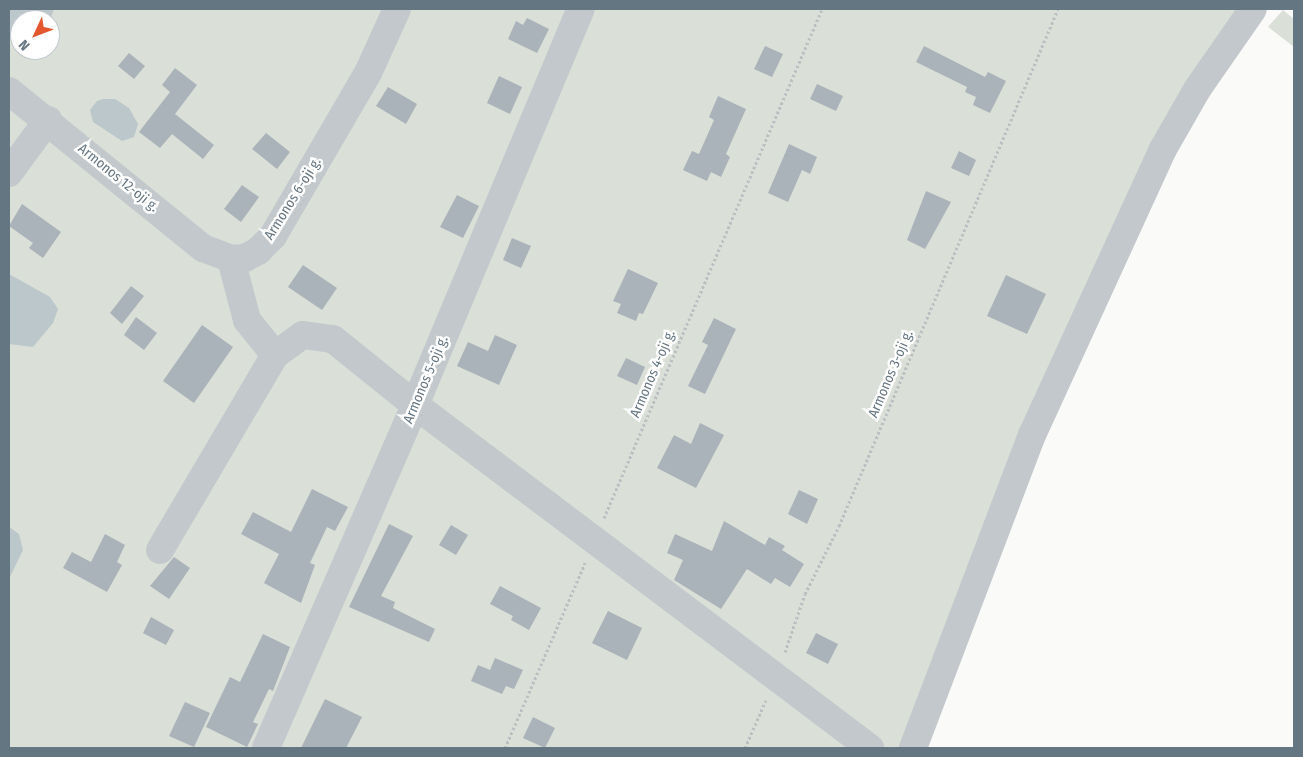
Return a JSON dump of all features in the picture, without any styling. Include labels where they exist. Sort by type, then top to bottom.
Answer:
[{"type":"street","name":"Armonos 6-oji g.","points":[[231,259],[258,251],[273,236],[368,73],[397,9]]},
{"type":"street","name":"Armonos 5-oji g.","points":[[266,748],[415,405],[580,9]]},
{"type":"street","points":[[912,748],[1032,435],[1163,149],[1198,88],[1253,9]]},
{"type":"street","name":"Armonos 12-oji g.","points":[[9,91],[48,120],[203,248],[231,259]]},
{"type":"street","points":[[9,173],[48,120]]},
{"type":"street","points":[[231,259],[247,320],[275,355]]},
{"type":"street","points":[[160,550],[275,355],[303,335],[333,339],[415,405],[595,538],[775,679],[870,748]]},
{"type":"path","name":"Armonos 4-oji g.","points":[[504,748],[822,9]]},
{"type":"path","name":"Armonos 3-oji g.","points":[[745,748],[775,679],[805,594],[839,526],[1058,9]]},
{"type":"shaded area","points":[[9,9],[1242,9],[904,748],[9,748]]},
{"type":"shaded area","points":[[9,9],[54,9],[10,10],[9,32]]},
{"type":"shaded area","points":[[1283,10],[1294,19],[1294,47],[1268,27]]},
{"type":"shaded area","points":[[115,99],[129,108],[138,124],[134,137],[122,141],[93,122],[90,110],[97,101]]},
{"type":"shaded area","points":[[9,274],[50,297],[58,309],[53,323],[33,347],[9,344]]},
{"type":"shaded area","points":[[9,527],[19,534],[23,550],[9,579]]},
{"type":"building","points":[[527,18],[549,29],[537,53],[508,39],[516,21],[523,25]]},
{"type":"building","points":[[765,46],[783,54],[772,77],[754,69]]},
{"type":"building","points":[[924,46],[985,77],[988,72],[1006,81],[990,113],[973,105],[976,97],[965,92],[967,87],[916,62]]},
{"type":"building","points":[[129,53],[145,66],[134,79],[118,66]]},
{"type":"building","points":[[175,68],[197,85],[175,114],[214,145],[203,159],[172,134],[160,148],[139,132],[170,92],[162,85]]},
{"type":"building","points":[[499,76],[522,87],[510,114],[487,103]]},
{"type":"building","points":[[817,84],[843,96],[836,111],[810,99]]},
{"type":"building","points":[[388,87],[417,104],[406,124],[376,106]]},
{"type":"building","points":[[718,96],[746,109],[726,154],[730,157],[721,177],[711,172],[707,181],[683,170],[692,151],[699,154],[714,120],[709,117]]},
{"type":"building","points":[[266,133],[290,152],[277,169],[252,149]]},
{"type":"building","points":[[789,144],[817,157],[810,174],[802,170],[788,202],[768,193]]},
{"type":"building","points":[[959,151],[976,160],[969,176],[951,168]]},
{"type":"building","points":[[242,185],[259,197],[241,222],[224,209]]},
{"type":"building","points":[[926,191],[951,202],[925,249],[907,240]]},
{"type":"building","points":[[457,195],[479,206],[463,238],[440,227]]},
{"type":"building","points":[[22,204],[61,232],[43,258],[29,248],[33,243],[9,226]]},
{"type":"building","points":[[512,238],[531,246],[521,268],[503,260]]},
{"type":"building","points":[[303,265],[337,288],[322,310],[288,287]]},
{"type":"building","points":[[628,269],[658,283],[643,314],[639,313],[636,321],[617,313],[621,304],[613,301]]},
{"type":"building","points":[[1006,275],[1046,294],[1027,334],[987,316]]},
{"type":"building","points":[[131,286],[144,296],[122,324],[110,313]]},
{"type":"building","points":[[136,317],[157,333],[144,350],[124,335]]},
{"type":"building","points":[[714,318],[736,329],[705,394],[688,386],[708,345],[702,342]]},
{"type":"building","points":[[202,325],[233,347],[194,403],[163,381]]},
{"type":"building","points":[[495,335],[517,345],[499,385],[457,366],[468,342],[488,351]]},
{"type":"building","points":[[626,358],[645,367],[637,385],[617,376]]},
{"type":"building","points":[[700,423],[724,435],[696,488],[657,468],[674,435],[691,444]]},
{"type":"building","points":[[312,489],[348,507],[335,531],[327,527],[310,563],[315,565],[301,603],[264,583],[279,554],[241,534],[253,512],[291,532]]},
{"type":"building","points":[[799,490],[818,499],[807,524],[788,514]]},
{"type":"building","points":[[724,521],[765,545],[769,537],[785,546],[782,550],[804,564],[790,587],[775,578],[771,584],[747,569],[721,609],[674,580],[683,560],[667,553],[675,534],[712,551]]},
{"type":"building","points":[[389,524],[413,536],[381,596],[395,602],[393,608],[435,629],[429,642],[349,607]]},
{"type":"building","points":[[451,525],[468,535],[456,555],[439,545]]},
{"type":"building","points":[[105,534],[125,545],[117,562],[122,565],[107,592],[63,568],[72,552],[91,562]]},
{"type":"building","points":[[174,557],[190,568],[169,599],[150,586]]},
{"type":"building","points":[[500,586],[541,608],[529,630],[511,620],[513,616],[490,604]]},
{"type":"building","points":[[608,611],[642,628],[627,660],[592,643]]},
{"type":"building","points":[[151,617],[174,630],[166,645],[143,633]]},
{"type":"building","points":[[816,633],[838,644],[828,664],[806,653]]},
{"type":"building","points":[[263,634],[290,647],[273,691],[269,689],[253,722],[258,724],[247,747],[206,727],[230,677],[240,682]]},
{"type":"building","points":[[495,658],[523,670],[514,689],[506,686],[502,694],[471,681],[478,665],[490,670]]},
{"type":"building","points":[[325,699],[362,717],[346,748],[301,748]]},
{"type":"building","points":[[185,702],[210,713],[194,747],[169,736]]},
{"type":"building","points":[[533,717],[555,728],[545,748],[523,738]]}]
